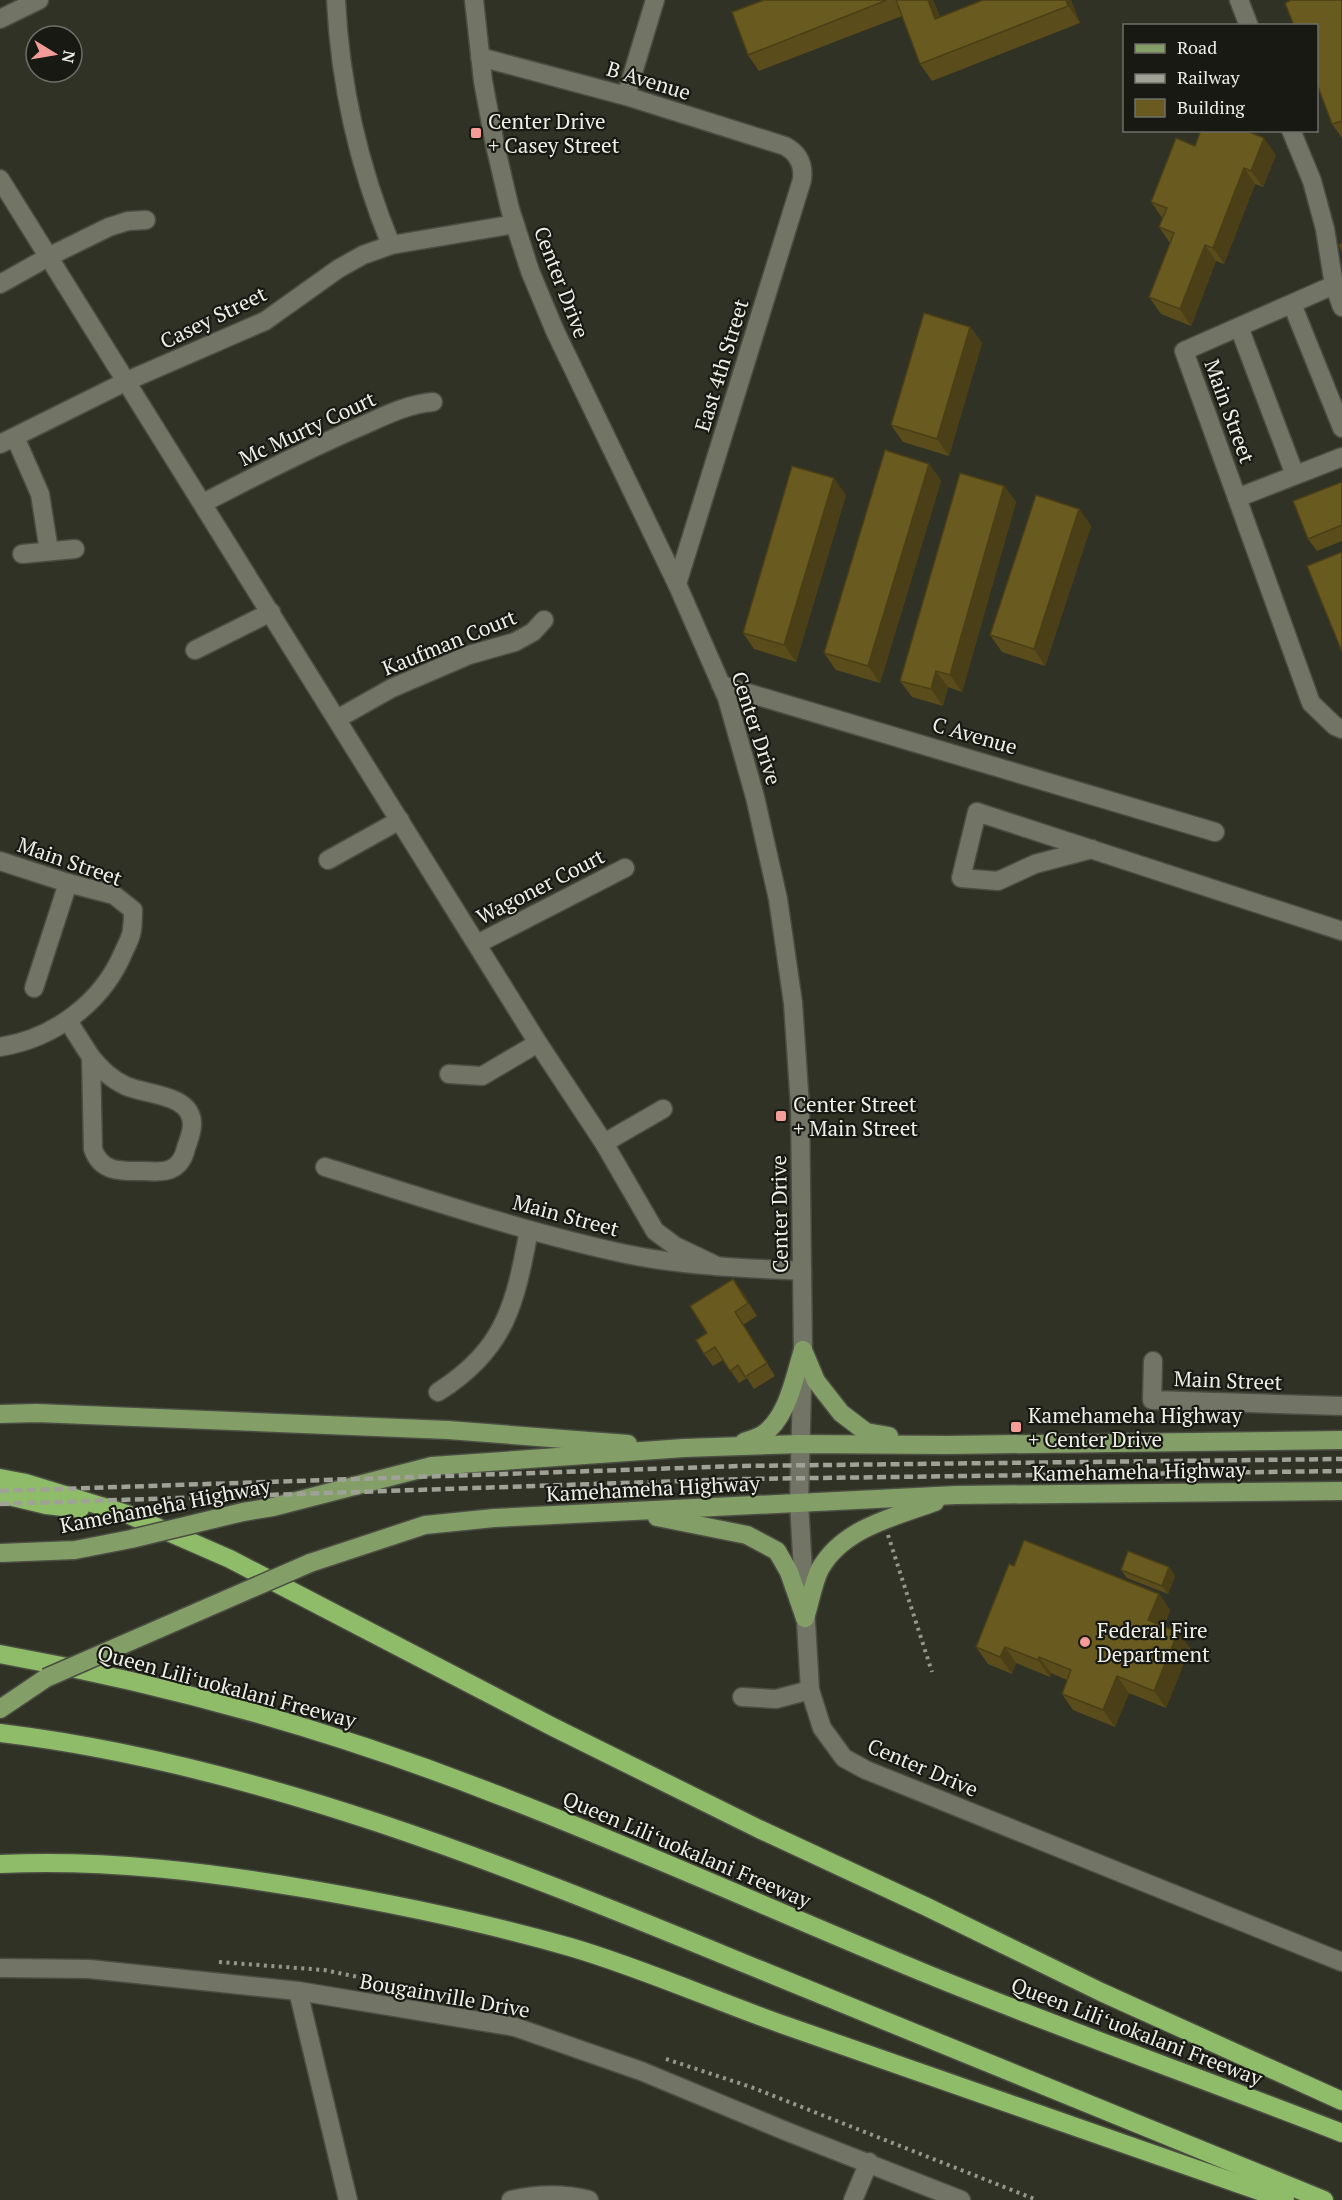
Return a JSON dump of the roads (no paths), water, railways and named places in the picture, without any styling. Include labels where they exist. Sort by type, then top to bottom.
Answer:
[{"type":"highway","points":[[0,1478],[26,1483],[127,1514],[230,1559],[553,1727],[759,1829],[927,1907],[1101,1992],[1342,2101]]},
{"type":"highway","points":[[0,1494],[46,1504],[127,1514]]},
{"type":"highway","name":"Queen Liliʻuokalani Freeway","points":[[0,1654],[183,1693],[283,1720],[408,1762],[490,1792],[928,1975],[1342,2133]]},
{"type":"highway","points":[[0,1733],[133,1755],[241,1782],[347,1813],[464,1853],[599,1904],[1324,2200]]},
{"type":"highway","points":[[0,1864],[158,1868],[286,1885],[430,1912],[572,1948],[720,2003],[1286,2200]]},
{"type":"highway","points":[[0,1875],[96,1874],[286,1885]]},
{"type":"main road","points":[[803,1350],[816,1381],[841,1413],[866,1432],[947,1444]]},
{"type":"main road","points":[[731,1446],[762,1435],[778,1418],[803,1350]]},
{"type":"main road","points":[[0,1413],[448,1430],[684,1448]]},
{"type":"main road","name":"Kamehameha Highway","points":[[0,1553],[75,1550],[131,1539],[273,1507],[432,1466],[684,1448],[800,1444],[1342,1440]]},
{"type":"main road","name":"Kamehameha Highway","points":[[0,1698],[310,1563],[425,1525],[494,1518],[956,1495],[1342,1491]]},
{"type":"main road","points":[[806,1618],[820,1569],[838,1546],[869,1526],[956,1495]]},
{"type":"main road","points":[[632,1512],[747,1535],[777,1551],[789,1572],[806,1618]]},
{"type":"main road","points":[[0,1709],[46,1678]]},
{"type":"street","points":[[0,19],[39,0]]},
{"type":"street","points":[[336,0],[341,58],[352,118],[373,201],[391,245]]},
{"type":"street","name":"Center Drive","points":[[474,0],[480,57],[495,145],[515,224],[530,271],[555,331],[677,584],[727,698],[755,796],[778,900],[793,1003],[800,1106],[803,1350],[799,1503],[810,1690],[822,1728],[844,1758],[866,1770],[1342,1962]]},
{"type":"street","points":[[626,96],[655,0]]},
{"type":"street","points":[[1239,0],[1248,24]]},
{"type":"street","name":"B Avenue","points":[[480,57],[626,96],[785,146],[800,160]]},
{"type":"street","points":[[1292,132],[1334,226],[1334,285],[1342,307]]},
{"type":"street","name":"East 4th Street","points":[[677,584],[802,180],[800,160]]},
{"type":"street","points":[[0,178],[538,1042],[604,1143],[656,1231],[675,1246],[717,1266]]},
{"type":"street","points":[[0,284],[50,256],[109,228],[128,221],[146,220]]},
{"type":"street","name":"Casey Street","points":[[7,441],[127,381],[265,321],[338,269],[363,255],[391,245],[515,224]]},
{"type":"street","name":"Main Street","points":[[1334,285],[1184,351],[1311,703],[1335,726],[1342,729]]},
{"type":"street","points":[[1292,304],[1342,428]]},
{"type":"street","points":[[1239,327],[1296,475]]},
{"type":"street","name":"Mc Murty Court","points":[[203,503],[332,438],[417,403],[433,402]]},
{"type":"street","points":[[7,441],[40,494],[49,551]]},
{"type":"street","points":[[1237,498],[1342,457]]},
{"type":"street","points":[[22,554],[75,549]]},
{"type":"street","points":[[195,650],[271,612]]},
{"type":"street","name":"Kaufman Court","points":[[337,719],[392,688],[470,655],[515,642],[533,632],[544,620]]},
{"type":"street","name":"C Avenue","points":[[721,685],[1215,832]]},
{"type":"street","points":[[1092,849],[1035,864],[998,881],[961,878],[977,812],[1092,849],[1342,931]]},
{"type":"street","points":[[328,860],[400,820]]},
{"type":"street","name":"Main Street","points":[[0,861],[114,895],[133,910],[132,931],[112,976],[97,995],[68,1022],[42,1035],[0,1047]]},
{"type":"street","name":"Wagoner Court","points":[[477,944],[625,868]]},
{"type":"street","points":[[34,988],[68,883]]},
{"type":"street","points":[[68,1022],[91,1057],[108,1077],[127,1086],[176,1101],[186,1107],[191,1117],[191,1129],[183,1157],[177,1166],[163,1171],[123,1171],[110,1169],[99,1161],[93,1149],[91,1057]]},
{"type":"street","points":[[449,1074],[482,1076],[538,1042]]},
{"type":"street","points":[[604,1143],[663,1109]]},
{"type":"street","name":"Main Street","points":[[324,1167],[529,1230],[627,1254],[717,1266],[802,1271]]},
{"type":"street","points":[[438,1392],[457,1380],[474,1365],[502,1329],[512,1308],[518,1286],[529,1230]]},
{"type":"street","name":"Main Street","points":[[1153,1361],[1152,1400],[1342,1406]]},
{"type":"street","points":[[742,1697],[776,1699],[810,1690]]},
{"type":"street","name":"Bougainville Drive","points":[[0,1968],[89,1969],[298,1991],[515,2027],[641,2071],[961,2200]]},
{"type":"street","points":[[298,1991],[348,2200]]},
{"type":"street","points":[[854,2200],[868,2162]]},
{"type":"street","points":[[511,2200],[543,2194],[568,2195],[589,2200]]},
{"type":"railway","points":[[0,1491],[740,1466],[1342,1459]]},
{"type":"railway","points":[[0,1504],[742,1479],[1342,1471]]},
{"type":"place","name":"Center Drive + Casey Street","points":[[476,133]]},
{"type":"place","name":"Center Street + Main Street","points":[[781,1116]]},
{"type":"place","name":"Kamehameha Highway + Center Drive","points":[[1016,1427]]},
{"type":"place","name":"Federal Fire Department","points":[[1085,1642]]}]
